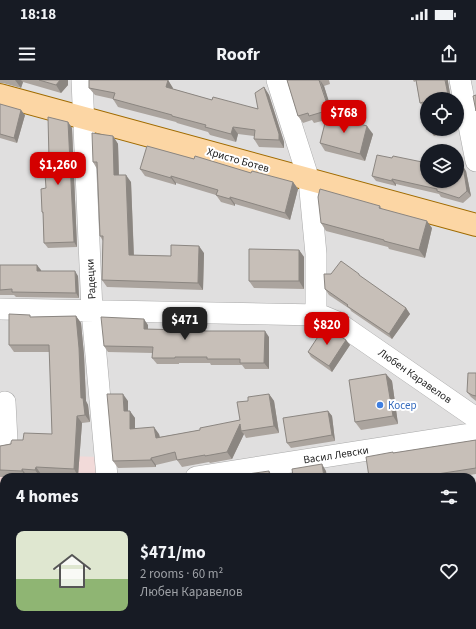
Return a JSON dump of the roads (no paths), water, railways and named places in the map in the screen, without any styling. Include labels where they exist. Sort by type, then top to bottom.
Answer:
[{"type":"main road","name":"Христо Ботев","points":[[0,95],[476,225]]},
{"type":"street","name":"Радецки","points":[[82,80],[92,311],[107,473]]},
{"type":"street","points":[[277,80],[309,180],[316,254],[316,315]]},
{"type":"street","points":[[466,86],[476,161]]},
{"type":"street","name":"Любен Каравелов","points":[[0,309],[320,315],[337,322],[476,418]]},
{"type":"street","points":[[0,442],[8,441],[5,402]]},
{"type":"street","name":"Васил Левски","points":[[244,473],[280,470],[476,433]]},
{"type":"place","name":"Косер","points":[[380,405]]}]
